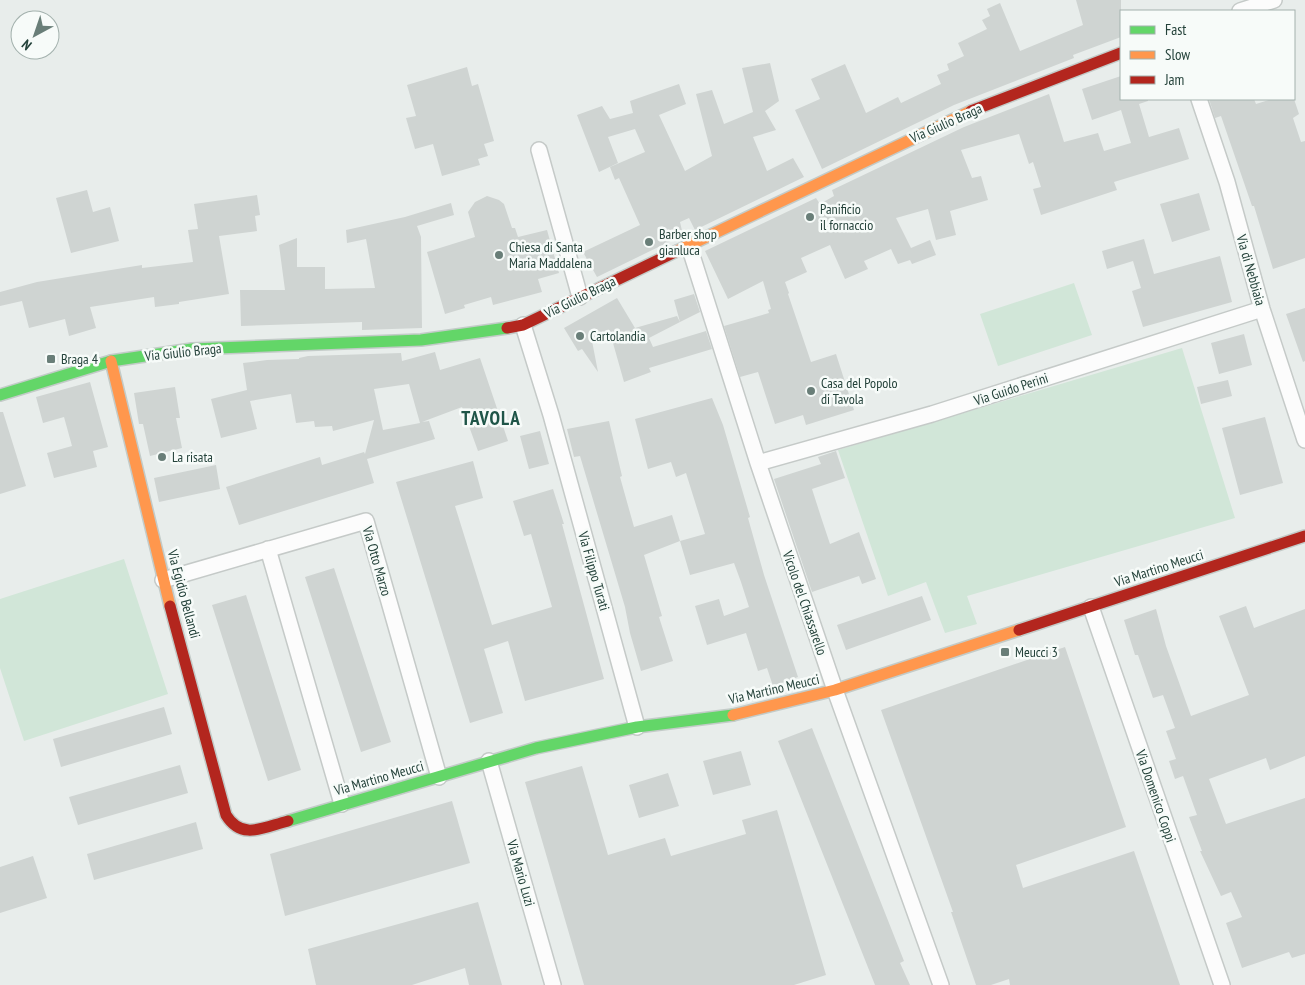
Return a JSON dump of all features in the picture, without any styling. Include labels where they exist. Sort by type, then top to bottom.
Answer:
[{"type":"street","points":[[1243,10],[1274,0]]},
{"type":"street","name":"Via Giulio Braga","points":[[0,395],[111,361],[192,349],[421,340],[523,325],[958,116],[1120,53]]},
{"type":"street","name":"Via di Nebbiaia","points":[[1199,100],[1227,182],[1262,308],[1305,440]]},
{"type":"street","points":[[539,150],[580,297]]},
{"type":"street","name":"Vicolo del Chiassarello","points":[[689,246],[758,463],[835,690],[941,985]]},
{"type":"street","name":"Via Guido Perini","points":[[758,463],[932,414],[1262,308]]},
{"type":"street","name":"Via Filippo Turati","points":[[523,325],[551,415],[637,727]]},
{"type":"street","name":"Via Egidio Bellandi","points":[[111,361],[163,580],[185,656],[226,815],[233,826],[239,830]]},
{"type":"street","name":"Via Otto Marzo","points":[[163,580],[366,520],[439,777]]},
{"type":"street","name":"Via Martino Meucci","points":[[239,830],[259,829],[536,748],[637,727],[737,714],[835,690],[1305,536]]},
{"type":"street","points":[[268,549],[342,804]]},
{"type":"street","name":"Via Domenico Coppi","points":[[1091,606],[1222,985]]},
{"type":"street","name":"Via Mario Luzi","points":[[489,761],[553,985]]},
{"type":"green space","points":[[1074,283],[1092,335],[998,366],[980,314]]},
{"type":"green space","points":[[1182,348],[1235,518],[967,596],[977,624],[945,633],[926,582],[888,596],[838,450]]},
{"type":"green space","points":[[124,559],[168,694],[24,741],[0,668],[0,599]]},
{"type":"building","points":[[1076,0],[1121,0],[1120,37],[1073,55],[1074,58],[954,105],[822,169],[795,110],[820,99],[811,79],[845,64],[866,113],[898,97],[901,103],[941,84],[937,75],[949,70],[947,64],[964,56],[958,43],[987,29],[982,20],[990,16],[987,9],[1000,3],[1020,51],[1083,25]]},
{"type":"building","points":[[770,63],[779,101],[765,111],[776,130],[753,137],[767,171],[793,158],[804,177],[695,230],[689,218],[680,222],[683,235],[597,277],[583,252],[640,225],[619,178],[615,180],[610,167],[645,152],[635,129],[608,137],[618,163],[599,172],[577,115],[602,106],[610,119],[633,113],[630,101],[679,84],[686,104],[659,115],[685,171],[712,156],[696,94],[712,90],[724,124],[753,112],[742,68]]},
{"type":"building","points":[[467,67],[472,86],[478,84],[494,141],[484,144],[488,156],[478,159],[480,165],[442,176],[433,144],[415,149],[406,118],[416,116],[407,85]]},
{"type":"building","points":[[1120,76],[1120,100],[1148,100],[1139,104],[1149,137],[1179,128],[1189,159],[1114,182],[1117,190],[1041,215],[1033,189],[1041,187],[1033,162],[1029,164],[1019,134],[961,150],[972,178],[981,176],[988,200],[950,211],[956,235],[936,240],[928,209],[896,218],[911,248],[930,240],[936,255],[912,264],[910,260],[898,264],[891,249],[864,261],[868,269],[845,279],[830,245],[801,258],[807,272],[785,282],[811,362],[836,354],[854,410],[806,425],[803,415],[775,424],[758,372],[740,377],[724,326],[769,313],[768,310],[771,309],[763,281],[728,299],[705,251],[816,198],[820,204],[834,196],[832,190],[964,127],[1049,94],[1064,142],[1098,133],[1104,151],[1131,143],[1121,110],[1092,120],[1082,89]]},
{"type":"building","points":[[1209,100],[1254,100],[1256,104],[1269,100],[1294,100],[1299,114],[1293,118],[1301,142],[1305,141],[1305,258],[1273,269],[1254,206],[1252,206],[1221,116],[1215,118]]},
{"type":"building","points":[[87,190],[93,212],[110,207],[119,241],[71,253],[56,198]]},
{"type":"building","points":[[1199,193],[1210,230],[1172,242],[1160,204]]},
{"type":"building","points":[[257,195],[260,215],[255,216],[257,231],[219,236],[229,294],[155,307],[154,297],[90,307],[96,328],[69,336],[65,319],[29,328],[22,301],[0,306],[0,292],[37,282],[142,265],[142,268],[193,262],[188,230],[198,229],[194,204]]},
{"type":"building","points":[[487,196],[504,204],[512,228],[515,228],[518,237],[547,230],[559,273],[538,279],[542,292],[493,305],[491,297],[464,305],[465,308],[445,314],[427,252],[475,237],[468,212],[475,202]]},
{"type":"building","points":[[451,203],[454,215],[417,226],[421,237],[422,328],[362,330],[362,322],[241,326],[240,290],[285,290],[279,245],[297,238],[297,267],[325,267],[325,289],[375,288],[366,239],[347,243],[346,230],[405,217]]},
{"type":"building","points":[[1144,239],[1154,274],[1220,256],[1232,302],[1143,327],[1132,291],[1141,288],[1133,261],[1107,269],[1102,251]]},
{"type":"building","points":[[694,294],[700,312],[680,322],[674,300]]},
{"type":"building","points":[[617,298],[635,328],[677,316],[680,322],[649,338],[653,347],[706,331],[712,349],[649,368],[651,372],[624,382],[611,336],[592,341],[598,372],[582,349],[578,351],[564,328]]},
{"type":"building","points":[[1305,308],[1305,361],[1303,362],[1286,314]]},
{"type":"building","points":[[1244,334],[1252,365],[1219,374],[1211,343]]},
{"type":"building","points":[[435,352],[440,370],[480,358],[508,441],[478,451],[462,407],[422,422],[429,421],[435,439],[367,459],[374,483],[239,525],[226,487],[320,457],[322,465],[364,452],[365,454],[374,420],[333,431],[332,426],[315,427],[314,421],[296,423],[291,394],[250,401],[257,429],[221,438],[211,399],[247,390],[243,363],[299,359],[308,356],[401,353],[402,361]],"holes":[[[409,384],[420,423],[383,430],[374,389]]]},
{"type":"building","points":[[1228,380],[1232,396],[1201,404],[1197,387]]},
{"type":"building","points":[[90,382],[108,447],[93,451],[97,467],[54,478],[47,453],[72,446],[64,417],[43,423],[36,397]]},
{"type":"building","points":[[175,387],[180,418],[176,418],[182,448],[150,456],[143,424],[139,424],[134,393]]},
{"type":"building","points":[[712,398],[723,425],[750,517],[748,518],[764,575],[798,677],[773,686],[767,668],[758,671],[746,633],[707,645],[695,606],[719,599],[724,616],[749,607],[734,563],[690,575],[680,541],[705,534],[686,473],[676,477],[671,462],[648,469],[635,419]]},
{"type":"building","points":[[0,412],[3,412],[26,486],[0,494]]},
{"type":"building","points":[[1265,417],[1283,483],[1240,495],[1222,428]]},
{"type":"building","points":[[609,421],[622,476],[620,477],[634,527],[672,515],[680,541],[644,555],[662,616],[659,617],[673,661],[641,671],[625,607],[580,456],[574,457],[567,429]]},
{"type":"building","points":[[540,431],[549,464],[529,469],[520,436]]},
{"type":"building","points":[[836,451],[845,478],[812,489],[830,544],[859,532],[876,579],[862,584],[859,576],[812,592],[774,479],[821,464],[818,457]]},
{"type":"building","points":[[473,461],[483,498],[455,506],[492,625],[552,607],[531,534],[524,536],[513,501],[553,489],[564,524],[562,524],[604,679],[525,701],[508,641],[484,649],[503,713],[470,723],[396,482]]},
{"type":"building","points":[[216,465],[220,489],[159,502],[154,478]]},
{"type":"building","points":[[334,568],[391,742],[361,752],[305,577]]},
{"type":"building","points":[[246,595],[301,770],[268,781],[212,605]]},
{"type":"building","points":[[922,596],[931,620],[846,650],[837,625]]},
{"type":"building","points":[[1246,606],[1254,628],[1305,609],[1305,756],[1270,770],[1266,758],[1209,779],[1226,824],[1305,798],[1305,954],[1292,958],[1289,952],[1242,968],[1226,923],[1242,917],[1231,892],[1221,896],[1200,851],[1202,851],[1189,817],[1197,815],[1183,776],[1175,779],[1169,761],[1176,759],[1166,731],[1175,728],[1163,695],[1153,698],[1138,655],[1135,655],[1124,620],[1156,609],[1166,646],[1191,716],[1249,695],[1219,616]]},
{"type":"building","points":[[1065,647],[1126,827],[1016,865],[1023,888],[1134,851],[1180,985],[1010,985],[1009,979],[991,985],[976,985],[951,912],[953,912],[881,710]]},
{"type":"building","points":[[164,707],[172,734],[61,767],[53,739]]},
{"type":"building","points":[[812,728],[904,961],[900,963],[910,985],[875,985],[778,741]]},
{"type":"building","points":[[741,751],[751,785],[713,795],[703,761]]},
{"type":"building","points":[[180,765],[188,793],[78,825],[69,797]]},
{"type":"building","points":[[582,766],[608,855],[665,838],[671,856],[746,834],[742,820],[777,810],[826,975],[794,985],[584,985],[525,782]]},
{"type":"building","points":[[668,773],[679,806],[639,818],[629,785]]},
{"type":"building","points":[[452,801],[470,863],[285,916],[270,854]]},
{"type":"building","points":[[196,822],[203,849],[94,880],[87,854]]},
{"type":"building","points":[[33,856],[47,898],[0,913],[0,867]]},
{"type":"building","points":[[478,902],[502,985],[469,985],[465,968],[412,985],[316,985],[308,949]]},
{"type":"traffic: fast","points":[[0,395],[111,361],[192,349],[421,340],[507,328]]},
{"type":"traffic: fast","points":[[288,821],[536,748],[637,727],[733,715]]},
{"type":"traffic: slow","points":[[677,251],[971,111]]},
{"type":"traffic: slow","points":[[111,361],[170,606]]},
{"type":"traffic: slow","points":[[733,715],[835,690],[1019,630]]},
{"type":"traffic: jam","points":[[971,111],[1120,53]]},
{"type":"traffic: jam","points":[[507,328],[523,325],[677,251]]},
{"type":"traffic: jam","points":[[1019,630],[1305,536]]},
{"type":"traffic: jam","points":[[170,606],[226,815],[232,823],[246,830],[262,829],[288,821]]},
{"type":"place","name":"Panificio il fornaccio","points":[[810,217]]},
{"type":"place","name":"Barber shop gianluca","points":[[649,242]]},
{"type":"place","name":"Chiesa di Santa Maria Maddalena","points":[[499,255]]},
{"type":"place","name":"Cartolandia","points":[[580,336]]},
{"type":"place","name":"Braga 4","points":[[51,359]]},
{"type":"place","name":"Casa del Popolo di Tavola","points":[[811,391]]},
{"type":"place","name":"La risata","points":[[162,457]]},
{"type":"place","name":"Meucci 3","points":[[1005,652]]},
{"type":"district","name":"TAVOLA","points":[[491,418]]}]
